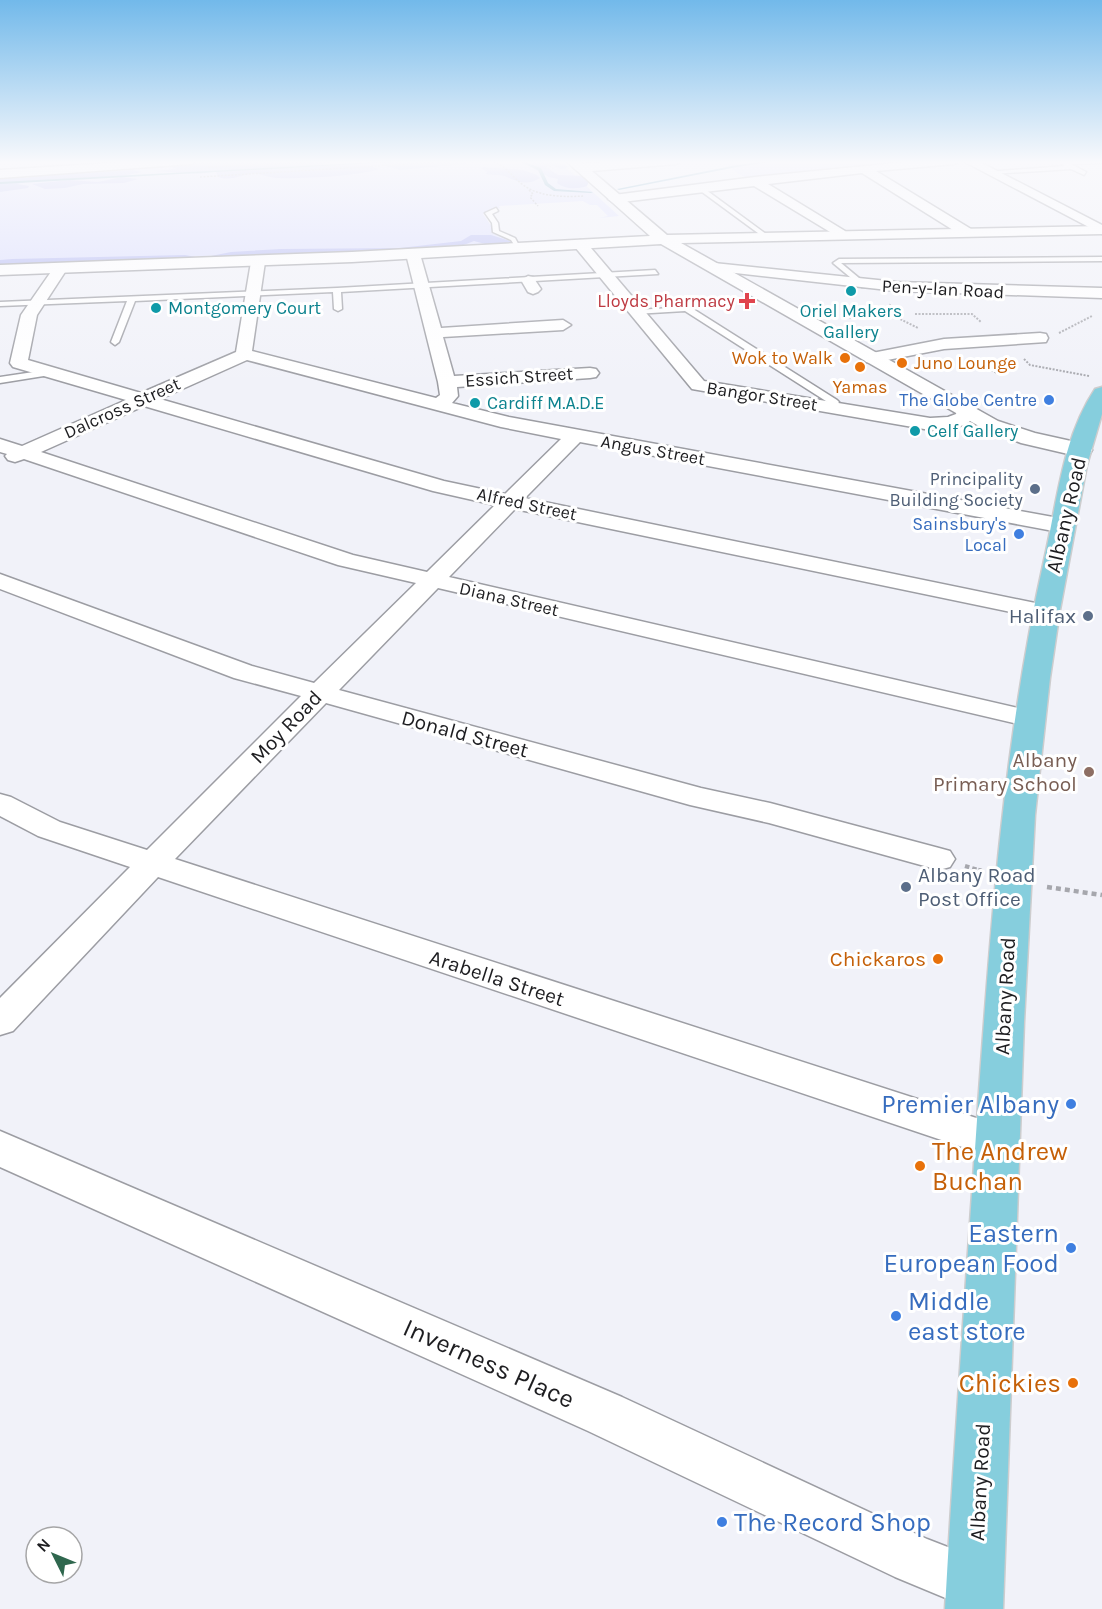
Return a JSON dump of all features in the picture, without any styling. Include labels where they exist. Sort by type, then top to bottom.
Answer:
[{"type":"main road","name":"Albany Road","points":[[975,1597],[1013,861],[1028,718],[1045,612],[1081,450],[1102,393]]},
{"type":"street","points":[[659,236],[991,425],[1029,438],[1081,450]]},
{"type":"street","points":[[0,270],[258,262],[742,236]]},
{"type":"street","name":"Bangor Street","points":[[580,244],[698,385],[930,424],[961,420],[966,416],[964,411]]},
{"type":"street","points":[[413,254],[447,382],[449,396],[439,405]]},
{"type":"street","points":[[245,354],[243,349],[258,262]]},
{"type":"street","name":"Pen-y-lan Road","points":[[714,267],[773,272],[862,285],[965,292],[1102,292]]},
{"type":"street","points":[[37,303],[60,269]]},
{"type":"street","name":"Alfred Street","points":[[37,303],[17,331],[19,363],[47,373],[428,484],[1045,612]]},
{"type":"street","points":[[435,333],[564,326]]},
{"type":"street","points":[[872,358],[944,344],[1046,338]]},
{"type":"street","name":"Dalcross Street","points":[[0,463],[245,354]]},
{"type":"street","name":"Angus Street","points":[[245,354],[507,423],[1064,526]]},
{"type":"street","name":"Essich Street","points":[[447,382],[590,373]]},
{"type":"street","name":"Moy Road","points":[[0,1022],[574,436]]},
{"type":"street","name":"Diana Street","points":[[0,445],[336,557],[1028,718]]},
{"type":"street","name":"Donald Street","points":[[0,581],[215,663],[701,798],[779,815],[939,859]]},
{"type":"street","name":"Arabella Street","points":[[0,804],[50,829],[998,1142]]},
{"type":"street","name":"Inverness Place","points":[[0,1148],[605,1414],[914,1559],[975,1597]]},
{"type":"lane","points":[[506,236],[513,239],[519,248]]},
{"type":"lane","points":[[862,285],[837,263],[839,261],[1102,259]]},
{"type":"lane","points":[[0,304],[422,286],[530,284],[604,275],[655,272]]},
{"type":"lane","points":[[337,290],[338,309]]},
{"type":"lane","points":[[115,342],[132,299]]},
{"type":"lane","points":[[635,312],[687,309],[834,402],[831,407]]},
{"type":"lane","points":[[0,380],[47,373]]},
{"type":"path","points":[[849,318],[888,310]]},
{"type":"path","points":[[915,314],[972,314],[986,326]]},
{"type":"path","points":[[1046,338],[1092,316]]},
{"type":"path","points":[[1017,353],[1030,364],[1084,375]]},
{"type":"path","points":[[1048,887],[1102,895]]},
{"type":"shaded area","points":[[0,236],[500,236],[508,239],[509,243],[507,244],[0,264]]},
{"type":"shaded area","points":[[469,236],[494,236],[513,242],[510,245],[489,245],[474,241],[456,248],[206,257],[231,252],[281,249],[400,248],[461,241]]},
{"type":"shaded area","points":[[185,255],[196,257],[41,263],[0,268],[0,260],[12,259]]},
{"type":"place","name":"Oriel Makers Gallery","points":[[851,291]]},
{"type":"place","name":"Lloyds Pharmacy","points":[[747,301]]},
{"type":"place","name":"Montgomery Court","points":[[156,308]]},
{"type":"place","name":"Wok to Walk","points":[[845,358]]},
{"type":"place","name":"Juno Lounge","points":[[902,363]]},
{"type":"place","name":"Yamas","points":[[860,367]]},
{"type":"place","name":"The Globe Centre","points":[[1049,400]]},
{"type":"place","name":"Cardiff M.A.D.E","points":[[475,403]]},
{"type":"place","name":"Celf Gallery","points":[[915,431]]},
{"type":"place","name":"Principality Building Society","points":[[1035,489]]},
{"type":"place","name":"Sainsbury's Local","points":[[1019,534]]},
{"type":"place","name":"Halifax","points":[[1088,616]]},
{"type":"place","name":"Albany Primary School","points":[[1089,772]]},
{"type":"place","name":"Albany Road Post Office","points":[[906,887]]},
{"type":"place","name":"Chickaros","points":[[938,959]]},
{"type":"place","name":"Premier Albany","points":[[1071,1104]]},
{"type":"place","name":"The Andrew Buchan","points":[[920,1166]]},
{"type":"place","name":"Eastern European Food","points":[[1071,1248]]},
{"type":"place","name":"Middle east store","points":[[896,1316]]},
{"type":"place","name":"Chickies","points":[[1073,1383]]},
{"type":"place","name":"The Record Shop","points":[[722,1522]]}]
